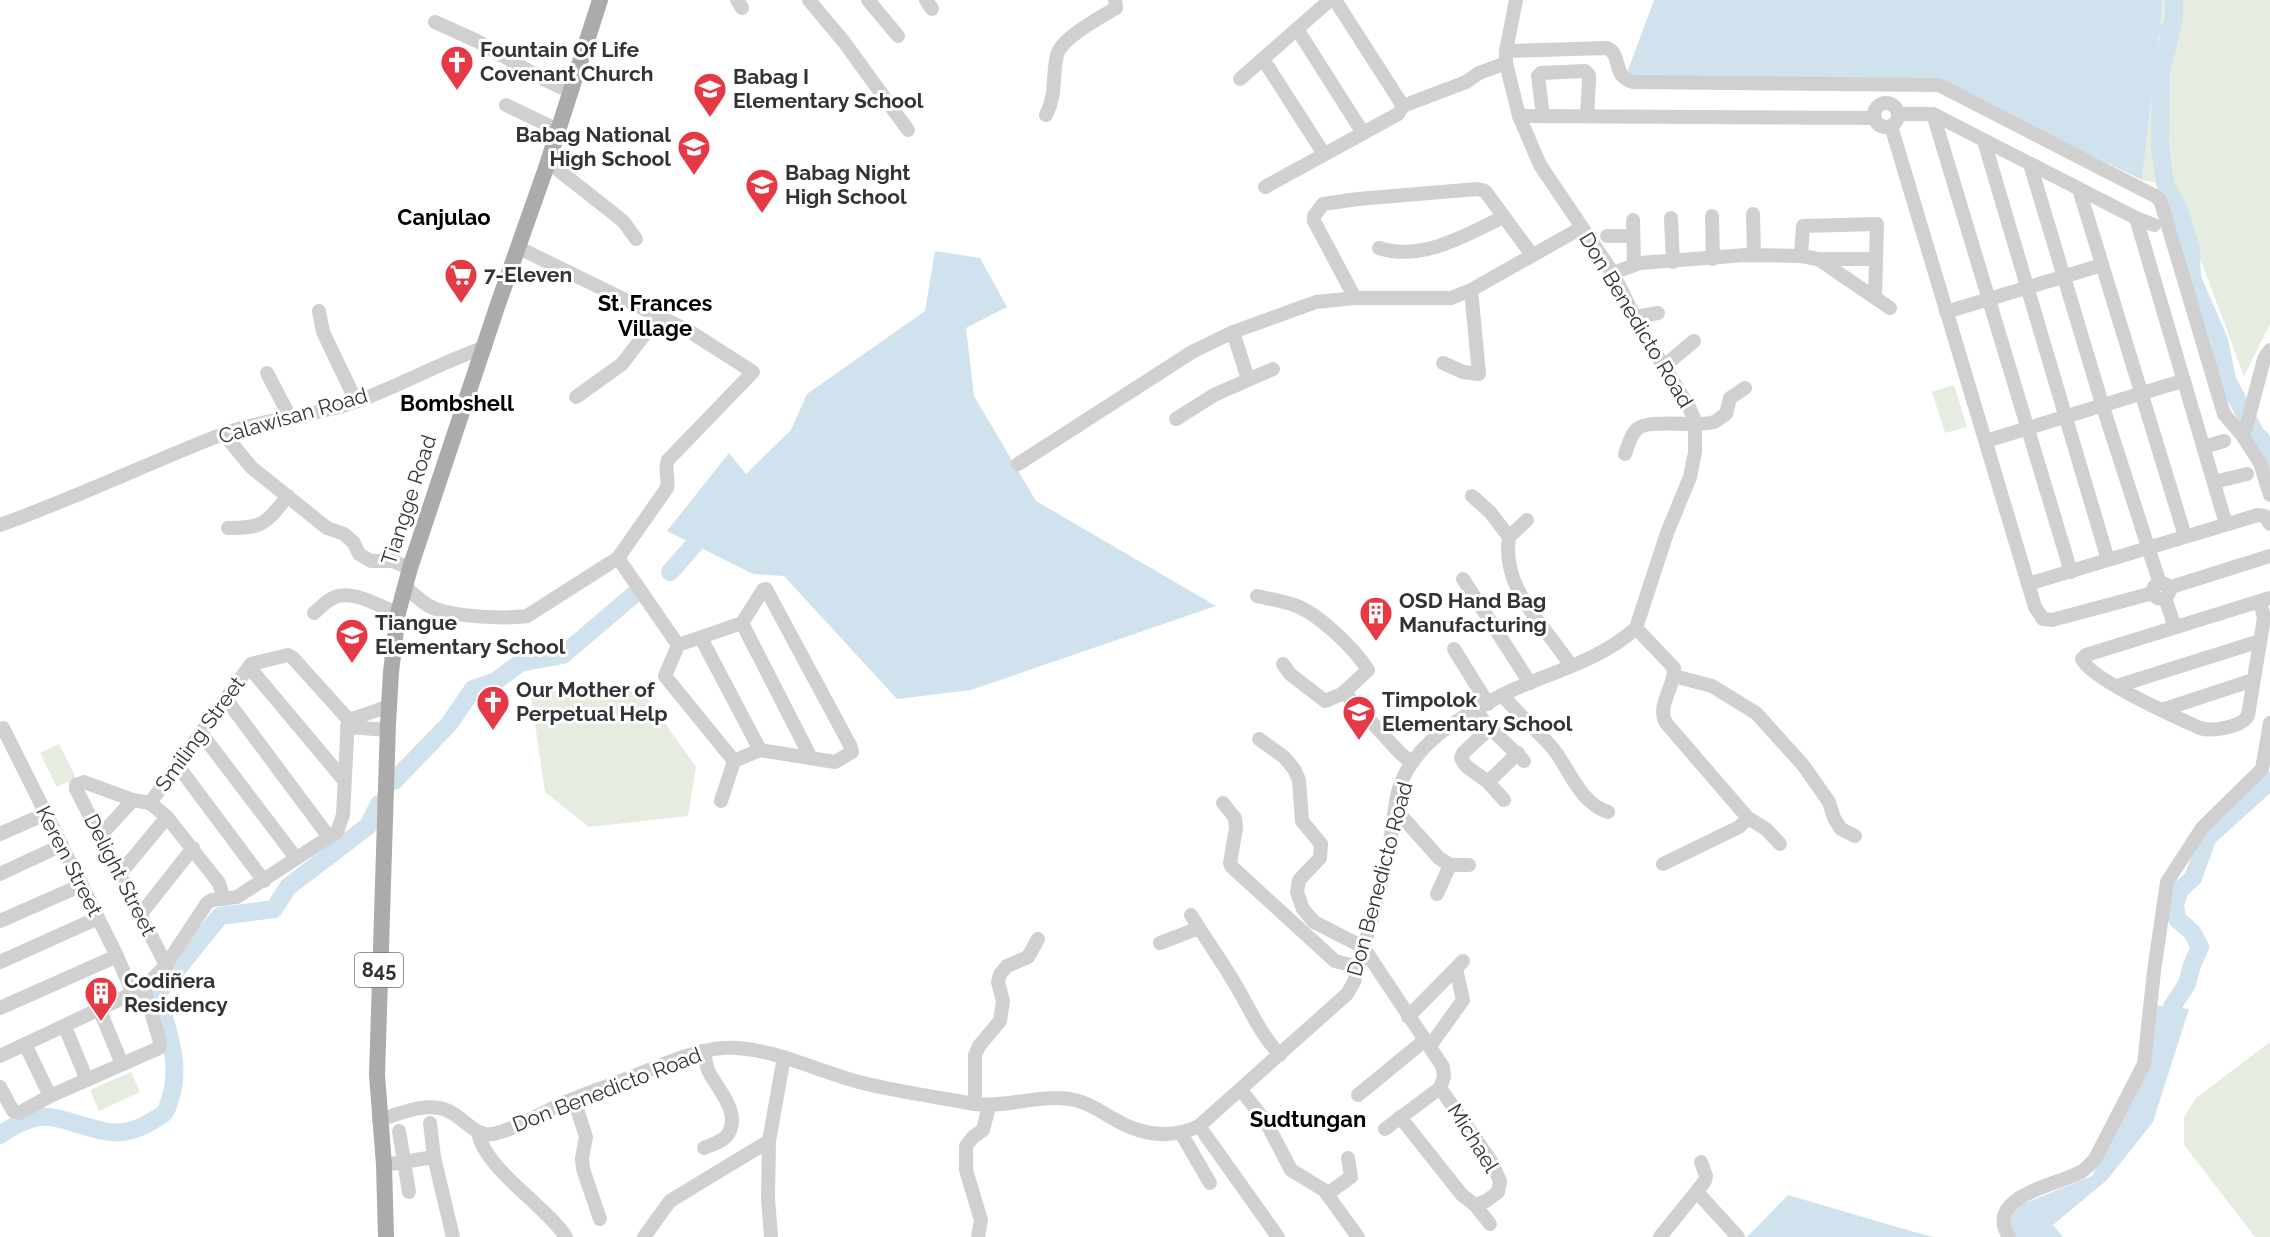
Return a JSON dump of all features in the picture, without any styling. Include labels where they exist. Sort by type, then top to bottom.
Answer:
[{"type":"main road","name":"Tiangge Road","points":[[379,1120],[377,1075],[384,820],[391,672],[398,613],[410,568],[548,162],[600,0]]},
{"type":"main road","name":"845","points":[[379,1120],[384,1165],[386,1237]]},
{"type":"street","points":[[809,0],[844,42],[908,130]]},
{"type":"street","points":[[868,0],[898,36]]},
{"type":"street","points":[[1046,115],[1053,97],[1059,51],[1073,36],[1116,8],[1115,0]]},
{"type":"street","points":[[1240,79],[1330,0]]},
{"type":"street","points":[[1335,0],[1403,106]]},
{"type":"street","name":"Don Benedicto Road","points":[[478,1133],[494,1134],[574,1100],[703,1051],[723,1048],[754,1050],[784,1057],[812,1069],[864,1084],[975,1104],[989,1106],[1073,1099],[1087,1103],[1126,1127],[1140,1132],[1157,1135],[1180,1133],[1199,1126],[1347,994],[1354,982],[1387,860],[1398,791],[1412,763],[1421,750],[1448,727],[1502,695],[1597,655],[1636,628],[1667,533],[1690,477],[1695,452],[1695,423],[1689,406],[1635,317],[1613,273],[1540,165],[1519,116],[1506,62],[1516,0]]},
{"type":"street","points":[[435,22],[477,41],[543,79],[571,92]]},
{"type":"street","points":[[1297,29],[1363,133]]},
{"type":"street","points":[[1265,187],[1398,114],[1403,106],[1466,82],[1479,73],[1506,62],[1607,48],[1615,54],[1622,76],[1633,82],[1939,86],[2160,200],[2224,414],[2244,431],[2260,463],[2270,495]]},
{"type":"street","points":[[1263,59],[1324,154]]},
{"type":"street","points":[[1544,116],[1538,76],[1541,73],[1585,71],[1589,75],[1587,116]]},
{"type":"street","points":[[2154,225],[2136,218],[1933,114],[1894,120],[1881,125],[1875,118],[1876,109],[1886,103],[1896,108],[1894,120],[1946,312],[2035,607],[2043,619],[2049,620],[2162,591],[2270,556]]},
{"type":"street","points":[[506,105],[558,130]]},
{"type":"street","points":[[1933,114],[2071,572]]},
{"type":"street","points":[[1519,116],[1875,118]]},
{"type":"street","points":[[1984,141],[2108,560]]},
{"type":"street","points":[[548,162],[623,221],[636,239]]},
{"type":"street","points":[[2030,164],[2103,407],[2175,627]]},
{"type":"street","points":[[1355,298],[1314,221],[1314,216],[1323,204],[1476,189],[1485,191],[1532,255]]},
{"type":"street","points":[[2079,189],[2185,536]]},
{"type":"street","points":[[1753,214],[1754,255]]},
{"type":"street","points":[[1712,216],[1713,259]]},
{"type":"street","points":[[1379,248],[1397,252],[1444,246],[1503,217]]},
{"type":"street","points":[[1671,218],[1672,262]]},
{"type":"street","points":[[2136,218],[2182,381],[2226,524]]},
{"type":"street","points":[[1802,256],[1803,220],[1877,219],[1875,297]]},
{"type":"street","points":[[1633,220],[1634,264]]},
{"type":"street","points":[[1018,464],[1192,352],[1233,332],[1316,302],[1355,298],[1451,298],[1471,290],[1581,228]]},
{"type":"street","points":[[1607,236],[1633,236]]},
{"type":"street","points":[[405,587],[434,609],[449,613],[511,618],[527,616],[618,558],[667,488],[665,466],[668,460],[753,372],[689,331],[519,248]]},
{"type":"street","points":[[1613,273],[1634,264],[1754,255],[1802,256],[1818,259],[1876,259]]},
{"type":"street","points":[[1818,259],[1890,308]]},
{"type":"street","points":[[1946,312],[2102,265]]},
{"type":"street","points":[[1443,363],[1462,372],[1479,374],[1471,290]]},
{"type":"street","points":[[319,311],[323,332],[356,401]]},
{"type":"street","points":[[1635,317],[1658,313]]},
{"type":"street","points":[[576,398],[622,364],[659,316]]},
{"type":"street","points":[[1233,332],[1248,379]]},
{"type":"street","points":[[1664,366],[1694,341]]},
{"type":"street","name":"Calawisan Road","points":[[0,525],[224,434],[259,422],[319,413],[356,401],[485,347]]},
{"type":"street","points":[[2244,431],[2264,359],[2270,350]]},
{"type":"street","points":[[1176,419],[1214,395],[1273,369]]},
{"type":"street","points":[[267,373],[290,417]]},
{"type":"street","points":[[1986,441],[2182,381]]},
{"type":"street","points":[[1625,454],[1634,431],[1640,426],[1712,422],[1726,414],[1730,398],[1745,388]]},
{"type":"street","points":[[224,434],[251,467],[327,528],[344,534],[354,543],[359,554],[371,561],[392,561],[410,568]]},
{"type":"street","points":[[2204,447],[2224,441]]},
{"type":"street","points":[[2214,482],[2247,474]]},
{"type":"street","points":[[228,528],[254,528],[273,514],[288,496]]},
{"type":"street","points":[[1472,496],[1490,512],[1509,537]]},
{"type":"street","points":[[2028,584],[2258,515],[2265,516],[2270,524]]},
{"type":"street","points":[[1527,520],[1509,537],[1507,557],[1517,591],[1542,629],[1571,666]]},
{"type":"street","points":[[618,558],[678,645]]},
{"type":"street","points":[[1462,579],[1530,682]]},
{"type":"street","points":[[721,801],[734,761],[760,750],[836,762],[852,752],[766,589],[763,590],[742,623],[678,645],[665,675],[734,761]]},
{"type":"street","points":[[314,613],[334,597],[350,595],[361,597],[398,613]]},
{"type":"street","points":[[1257,596],[1296,605],[1329,628],[1358,653],[1368,670],[1344,692],[1325,701],[1290,674],[1283,664]]},
{"type":"street","points":[[2265,600],[2248,715],[2242,723],[2206,730],[2117,686],[2084,663],[2082,659],[2086,655],[2265,600]]},
{"type":"street","points":[[742,623],[811,758]]},
{"type":"street","points":[[1636,628],[1672,664],[1674,676],[1662,708],[1662,717],[1748,818],[1766,829],[1780,844]]},
{"type":"street","points":[[701,638],[760,750]]},
{"type":"street","points":[[2117,686],[2260,641]]},
{"type":"street","points":[[1454,649],[1482,707],[1486,724],[1521,757],[1488,782]]},
{"type":"street","points":[[344,779],[250,666],[288,655],[293,658],[347,723],[388,729]]},
{"type":"street","name":"Smiling Street","points":[[150,803],[250,666]]},
{"type":"street","points":[[1674,676],[1712,686],[1756,713],[1803,765],[1829,802],[1834,818],[1841,829],[1855,836]]},
{"type":"street","points":[[2162,710],[2253,680]]},
{"type":"street","points":[[1344,692],[1412,763]]},
{"type":"street","points":[[1502,695],[1554,750],[1588,800],[1599,809],[1608,812]]},
{"type":"street","points":[[226,699],[333,834]]},
{"type":"street","points":[[347,723],[389,706]]},
{"type":"street","points":[[0,1056],[100,1011],[138,991],[166,965],[207,903],[237,897],[333,834],[343,815],[347,723]]},
{"type":"street","points":[[2009,1237],[2003,1228],[2008,1205],[2027,1194],[2083,1171],[2095,1159],[2144,1064],[2167,882],[2202,828],[2262,769],[2270,723]]},
{"type":"street","name":"Keren Street","points":[[5,727],[45,814],[117,956],[138,991],[160,1042],[159,1047],[122,1064]]},
{"type":"street","points":[[1491,727],[1463,753],[1461,758],[1466,766],[1488,782],[1504,800]]},
{"type":"street","points":[[201,733],[296,858]]},
{"type":"street","points":[[1259,739],[1284,757],[1294,769],[1299,780],[1302,821],[1321,844],[1320,858],[1299,880],[1297,892],[1303,909],[1314,922],[1363,947]]},
{"type":"street","points":[[178,766],[264,880]]},
{"type":"street","name":"Delight Street","points":[[133,800],[84,782],[76,785],[99,837],[166,965]]},
{"type":"street","points":[[99,837],[133,800],[150,803],[167,817],[193,848],[219,883],[224,899]]},
{"type":"street","points":[[1222,803],[1235,818],[1236,828],[1230,863],[1232,867],[1335,962],[1358,967]]},
{"type":"street","points":[[1396,810],[1435,855],[1450,865],[1469,865]]},
{"type":"street","points":[[1,829],[45,814]]},
{"type":"street","points":[[119,875],[167,817]]},
{"type":"street","points":[[1663,864],[1739,827],[1748,818]]},
{"type":"street","points":[[0,874],[62,845]]},
{"type":"street","points":[[140,915],[193,848]]},
{"type":"street","points":[[1437,894],[1450,865]]},
{"type":"street","points":[[0,921],[82,885]]},
{"type":"street","points":[[1191,915],[1238,989],[1247,1009],[1269,1043],[1280,1055]]},
{"type":"street","points":[[0,962],[98,918]]},
{"type":"street","points":[[1160,943],[1199,928]]},
{"type":"street","points":[[975,1104],[975,1055],[979,1046],[1000,1021],[1003,1001],[998,982],[1000,974],[1007,966],[1028,957],[1038,939]]},
{"type":"street","name":"Michael","points":[[1363,947],[1443,1067],[1442,1083],[1491,1161],[1500,1181],[1498,1192],[1475,1206],[1462,1195],[1400,1117]]},
{"type":"street","points":[[0,1008],[117,956]]},
{"type":"street","points":[[1358,1095],[1427,1043],[1463,1000],[1459,965],[1408,1017]]},
{"type":"street","points":[[0,1087],[13,1111],[19,1113],[50,1096],[122,1064],[100,1011]]},
{"type":"street","points":[[64,1027],[87,1080]]},
{"type":"street","points":[[25,1044],[50,1096]]},
{"type":"street","points":[[703,1051],[708,1069],[725,1096],[731,1115],[729,1134],[704,1148]]},
{"type":"street","points":[[771,1237],[768,1198],[769,1141],[784,1057]]},
{"type":"street","points":[[1385,1129],[1442,1083]]},
{"type":"street","points":[[1241,1090],[1266,1122],[1291,1170],[1327,1194],[1358,1237]]},
{"type":"street","points":[[574,1100],[586,1137],[582,1158],[583,1169],[600,1219]]},
{"type":"street","points":[[978,1237],[981,1220],[966,1170],[966,1146],[983,1130],[989,1106]]},
{"type":"street","points":[[379,1120],[417,1108],[445,1109],[458,1116],[478,1133],[480,1142],[493,1160],[566,1237]]},
{"type":"street","points":[[430,1123],[434,1157],[453,1237]]},
{"type":"street","points":[[1199,1126],[1278,1237]]},
{"type":"street","points":[[399,1131],[409,1192]]},
{"type":"street","points":[[1180,1133],[1210,1183]]},
{"type":"street","points":[[644,1237],[670,1202],[769,1141]]},
{"type":"street","points":[[384,1165],[434,1157]]},
{"type":"street","points":[[1327,1194],[1351,1177],[1348,1158]]},
{"type":"street","points":[[1669,1234],[1706,1179],[1701,1162]]},
{"type":"street","points":[[1697,1192],[1738,1237]]},
{"type":"street","points":[[1475,1206],[1490,1224]]},
{"type":"shaded area","points":[[2163,0],[2270,0],[2270,324],[2244,376],[2173,186],[2142,180]]},
{"type":"shaded area","points":[[1954,385],[1967,427],[1945,433],[1932,392]]},
{"type":"shaded area","points":[[637,684],[696,767],[688,816],[589,827],[545,792],[530,690],[601,695]]},
{"type":"shaded area","points":[[59,744],[76,778],[57,787],[40,753]]},
{"type":"shaded area","points":[[2270,1042],[2270,1237],[2255,1237],[2184,1145],[2184,1117],[2196,1098]]},
{"type":"shaded area","points":[[131,1072],[140,1092],[99,1111],[90,1090]]},
{"type":"water","points":[[1654,0],[2163,0],[2142,180],[1940,82],[1625,78]]},
{"type":"water","points":[[935,251],[980,258],[1007,307],[966,328],[974,396],[1036,501],[1216,606],[971,690],[897,699],[784,576],[753,574],[667,531],[729,453],[746,474],[791,430],[807,394],[925,311]]},
{"type":"water","points":[[2152,1005],[2189,1009],[2153,1122],[2107,1180],[2053,1225],[2063,1237],[2011,1237],[2008,1227],[2009,1219],[2020,1205],[2092,1176],[2148,1067]]},
{"type":"water","points":[[1788,1195],[1914,1232],[1934,1237],[1747,1237]]},
{"type":"waterway","points":[[2174,0],[2174,18],[2161,72],[2160,146],[2165,184],[2179,210],[2191,249],[2192,278],[2219,340],[2227,380],[2255,433],[2261,439],[2270,464]]},
{"type":"waterway","points":[[2148,24],[2170,33]]},
{"type":"waterway","points":[[670,572],[694,545]]},
{"type":"waterway","points":[[394,781],[449,724],[473,689],[496,681],[520,663],[563,655],[638,591]]},
{"type":"waterway","points":[[2166,1031],[2172,1007],[2187,984],[2200,947],[2192,932],[2177,919],[2175,905],[2180,890],[2193,878],[2208,837],[2270,781]]},
{"type":"waterway","points":[[0,1135],[29,1119],[40,1117],[62,1119],[104,1131],[123,1132],[147,1124],[162,1115],[167,1108],[173,1088],[174,1061],[157,994],[220,916],[274,909],[288,887],[368,826],[379,804]]},
{"type":"place","name":"Fountain Of Life Covenant Church","points":[[457,91]]},
{"type":"place","name":"Babag I Elementary School","points":[[710,118]]},
{"type":"place","name":"Babag National High School","points":[[694,176]]},
{"type":"place","name":"Babag Night High School","points":[[762,214]]},
{"type":"place","name":"7-Eleven","points":[[461,304]]},
{"type":"place","name":"OSD Hand Bag Manufacturing","points":[[1376,642]]},
{"type":"place","name":"Tiangue Elementary School","points":[[352,664]]},
{"type":"place","name":"Our Mother of Perpetual Help","points":[[493,731]]},
{"type":"place","name":"Timpolok Elementary School","points":[[1359,741]]},
{"type":"place","name":"Codiñera Residency","points":[[101,1022]]},
{"type":"district","name":"Canjulao","points":[[444,217]]},
{"type":"district","name":"St. Frances Village","points":[[655,316]]},
{"type":"district","name":"Bombshell","points":[[457,403]]},
{"type":"district","name":"Sudtungan","points":[[1308,1119]]}]
